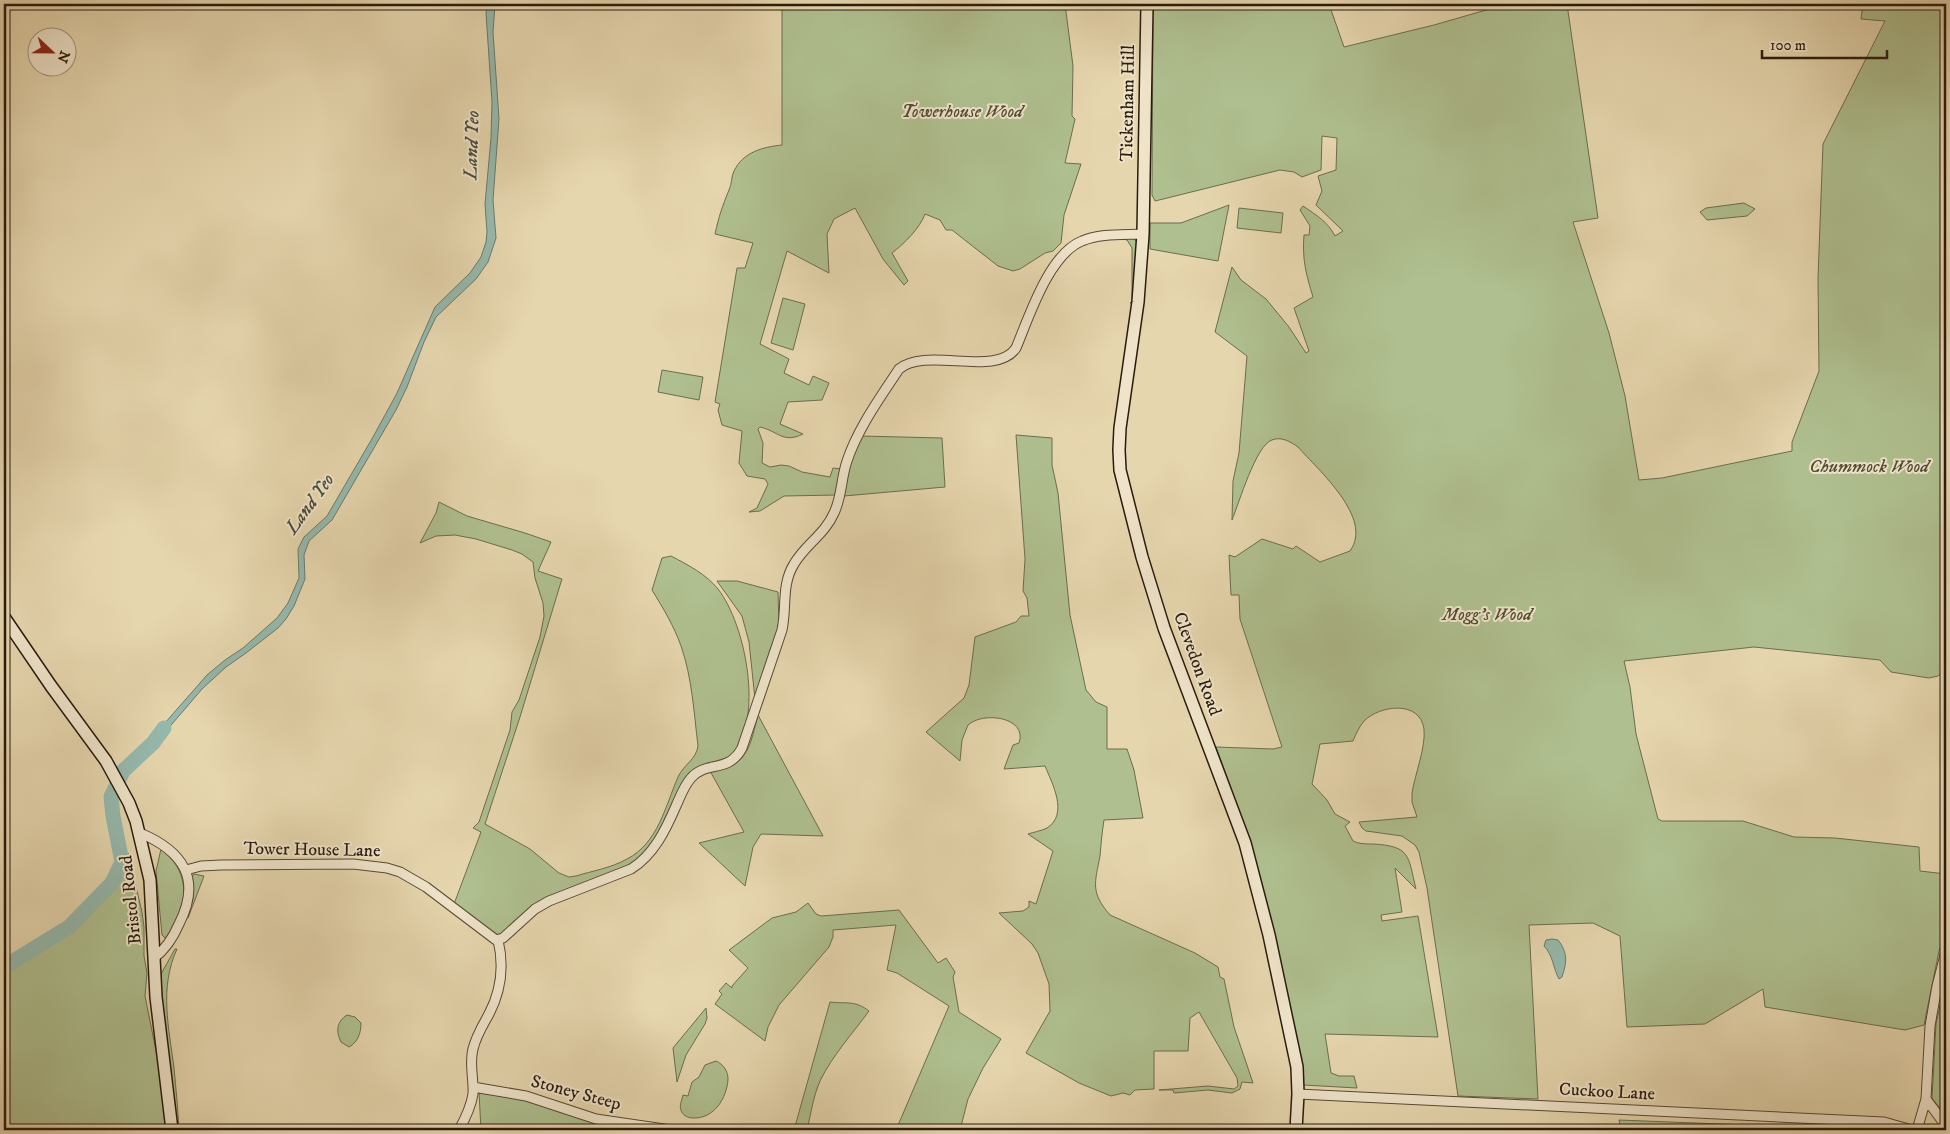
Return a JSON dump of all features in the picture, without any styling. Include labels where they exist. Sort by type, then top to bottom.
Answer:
[{"type":"main road","name":"Tickenham Hill","points":[[1144,204],[1148,4]]},
{"type":"main road","name":"Clevedon Road","points":[[1144,204],[1144,234],[1138,302],[1120,428],[1119,450],[1123,483],[1142,556],[1164,628],[1245,843],[1255,878],[1291,1031],[1297,1067],[1296,1130]]},
{"type":"main road","name":"Bristol Road","points":[[4,617],[115,775],[129,803],[140,832],[150,880],[156,997],[172,1130]]},
{"type":"street","points":[[459,1130],[471,1101],[473,1087],[472,1051],[493,1005],[499,986],[502,960],[498,940],[503,938],[535,909],[549,901],[632,869],[663,833],[689,780],[698,772],[727,764],[739,755],[746,741],[782,630],[785,613],[784,591],[789,573],[794,563],[825,529],[834,514],[846,464],[855,440],[900,369],[905,364],[913,361],[972,362],[994,360],[1010,354],[1016,348],[1039,295],[1054,267],[1068,250],[1076,244],[1092,238],[1144,234]]},
{"type":"street","points":[[140,832],[164,845],[180,860],[186,870],[190,889],[186,910],[166,949],[154,958]]},
{"type":"street","name":"Tower House Lane","points":[[186,870],[194,867],[221,865],[353,864],[380,866],[400,872],[426,887],[490,936],[498,940]]},
{"type":"street","points":[[1917,1130],[1926,1099],[1930,1026],[1946,951]]},
{"type":"street","name":"Stoney Steep","points":[[473,1087],[526,1096],[596,1119],[671,1130]]},
{"type":"street","name":"Cuckoo Lane","points":[[1298,1094],[1884,1122],[1912,1130]]},
{"type":"street","points":[[1926,1099],[1946,1126]]},
{"type":"street","points":[[1929,1130],[1946,1130]]},
{"type":"green space","name":"Towerhouse Wood","points":[[782,4],[1065,4],[1073,66],[1072,116],[1075,119],[1065,163],[1081,164],[1064,215],[1061,243],[1053,251],[1045,253],[1020,269],[1013,271],[998,266],[952,230],[946,230],[940,220],[925,214],[911,235],[892,253],[908,281],[904,285],[883,259],[855,208],[834,219],[827,234],[829,273],[787,251],[760,344],[789,359],[784,373],[809,385],[813,376],[829,383],[822,400],[788,402],[780,424],[803,434],[790,438],[760,427],[758,429],[763,443],[762,463],[770,467],[789,466],[802,472],[830,477],[833,468],[842,469],[837,495],[784,496],[760,511],[749,512],[757,508],[768,484],[765,479],[747,476],[739,463],[742,431],[722,425],[718,410],[720,404],[715,402],[737,268],[745,268],[753,243],[715,234],[733,173],[738,165],[743,159],[754,152],[782,145]]},
{"type":"green space","points":[[1153,4],[1329,4],[1344,47],[1434,25],[1507,4],[1567,4],[1598,218],[1573,222],[1609,333],[1625,396],[1639,480],[1662,478],[1792,451],[1792,442],[1819,371],[1818,279],[1823,144],[1885,21],[1861,19],[1863,4],[1946,4],[1946,669],[1938,676],[1929,678],[1891,672],[1880,660],[1754,647],[1624,661],[1630,687],[1636,734],[1658,819],[1662,821],[1743,821],[1794,837],[1835,838],[1919,847],[1920,871],[1946,874],[1946,931],[1939,951],[1924,1025],[1905,1030],[1765,1007],[1763,989],[1705,1024],[1627,1027],[1620,936],[1593,923],[1529,925],[1538,1099],[1458,1096],[1427,888],[1419,852],[1415,845],[1402,836],[1366,831],[1359,822],[1417,817],[1412,802],[1412,793],[1422,752],[1424,729],[1421,720],[1415,713],[1398,708],[1380,711],[1364,721],[1353,741],[1320,744],[1312,784],[1327,800],[1335,814],[1350,822],[1345,826],[1353,841],[1395,847],[1406,855],[1409,861],[1416,889],[1395,868],[1402,912],[1381,915],[1382,921],[1418,916],[1438,1037],[1325,1034],[1331,1073],[1339,1076],[1354,1076],[1357,1088],[1303,1085],[1288,996],[1266,902],[1250,841],[1216,747],[1273,749],[1282,747],[1240,619],[1239,595],[1231,595],[1229,555],[1235,557],[1262,539],[1293,549],[1296,546],[1320,562],[1350,551],[1355,538],[1355,524],[1349,510],[1330,481],[1298,447],[1282,439],[1272,440],[1260,452],[1232,520],[1233,481],[1239,453],[1247,356],[1215,332],[1232,267],[1241,280],[1266,299],[1289,327],[1306,353],[1309,351],[1294,308],[1313,297],[1304,259],[1304,235],[1309,235],[1310,226],[1300,210],[1303,206],[1317,216],[1329,227],[1335,236],[1343,231],[1316,205],[1322,191],[1318,176],[1336,170],[1337,138],[1322,136],[1321,170],[1302,177],[1294,172],[1280,170],[1155,201],[1152,195]]},
{"type":"green space","points":[[1744,203],[1755,209],[1747,216],[1707,220],[1700,212],[1706,208]]},
{"type":"green space","points":[[1229,205],[1218,261],[1150,249],[1150,223],[1181,223]]},
{"type":"green space","points":[[1239,208],[1283,213],[1281,233],[1237,228]]},
{"type":"green space","points":[[1133,238],[1137,242],[1133,303],[1130,303],[1132,301],[1132,248],[1127,240],[1123,239]]},
{"type":"green space","points":[[783,298],[805,304],[793,350],[771,343]]},
{"type":"green space","points":[[662,370],[703,377],[699,400],[658,392]]},
{"type":"green space","points":[[1016,435],[1052,438],[1052,465],[1058,493],[1070,615],[1086,690],[1096,702],[1107,707],[1107,749],[1127,749],[1134,770],[1143,818],[1104,820],[1096,880],[1099,900],[1110,915],[1195,953],[1218,967],[1220,977],[1224,979],[1234,1027],[1253,1083],[1242,1082],[1240,1089],[1232,1093],[1208,1090],[1174,1093],[1173,1090],[1159,1090],[1208,1086],[1234,1089],[1238,1086],[1237,1078],[1199,1012],[1190,1018],[1188,1051],[1154,1051],[1154,1089],[1135,1090],[1130,1095],[1123,1093],[1111,1096],[1079,1083],[1026,1053],[1050,1011],[1049,984],[1038,953],[1032,944],[999,913],[1023,911],[1029,907],[1029,901],[1036,904],[1053,851],[1028,834],[1047,828],[1054,822],[1058,807],[1055,789],[1045,766],[1004,769],[1013,745],[1019,743],[1020,734],[1017,727],[1011,722],[1002,719],[984,718],[968,725],[962,740],[960,761],[926,732],[964,698],[969,685],[975,637],[1016,622],[1021,616],[1029,616],[1027,598],[1023,591],[1025,559]]},
{"type":"green space","points":[[861,436],[942,438],[945,487],[844,496],[849,468]]},
{"type":"green space","points":[[439,502],[467,516],[551,542],[538,571],[562,579],[485,824],[530,849],[559,873],[569,877],[576,876],[615,865],[638,852],[653,834],[678,777],[697,751],[692,695],[685,658],[672,624],[652,590],[662,558],[671,556],[684,563],[702,574],[718,589],[728,605],[736,625],[748,672],[749,696],[747,719],[742,740],[732,756],[700,766],[688,774],[654,843],[630,866],[570,888],[544,900],[499,937],[454,904],[481,832],[473,828],[479,822],[510,730],[512,712],[519,700],[540,637],[544,616],[543,603],[535,578],[533,562],[522,554],[476,539],[455,535],[436,536],[420,543],[436,513]]},
{"type":"green space","points":[[717,581],[737,581],[778,592],[779,625],[755,699],[749,642],[742,616]]},
{"type":"green space","points":[[758,715],[823,836],[761,834],[753,847],[745,886],[699,843],[744,832],[710,771],[728,767],[737,763],[742,758],[750,745]]},
{"type":"green space","points":[[161,849],[175,863],[184,887],[179,914],[165,938],[162,935],[156,871]]},
{"type":"green space","points":[[128,853],[142,912],[144,956],[147,973],[145,996],[160,1071],[168,1130],[4,1130],[4,967],[10,961],[49,941],[80,918],[108,885]]},
{"type":"green space","points":[[194,874],[204,876],[188,918],[191,908],[192,877]]},
{"type":"green space","points":[[808,903],[816,914],[821,916],[899,910],[938,963],[946,958],[955,972],[953,977],[959,1012],[1001,1039],[983,1068],[968,1099],[960,1130],[896,1130],[949,1006],[897,973],[887,970],[896,925],[833,930],[833,937],[829,947],[779,1005],[768,1027],[765,1041],[715,1004],[722,994],[719,991],[726,983],[732,988],[748,968],[729,950],[772,918],[796,912]]},
{"type":"green space","points":[[175,949],[177,949],[168,978],[167,1008],[179,1130],[176,1130],[161,986],[161,974]]},
{"type":"green space","points":[[1946,978],[1946,1116],[1932,1098],[1936,1024]]},
{"type":"green space","points":[[830,1002],[855,1004],[869,1011],[837,1054],[820,1081],[807,1130],[794,1130]]},
{"type":"green space","points":[[706,1008],[707,1018],[705,1024],[686,1055],[677,1082],[673,1048]]},
{"type":"green space","points":[[347,1015],[355,1017],[361,1023],[355,1043],[349,1047],[341,1042],[338,1035],[339,1024]]},
{"type":"green space","points":[[716,1061],[725,1068],[728,1076],[722,1100],[707,1115],[693,1118],[686,1116],[680,1108],[683,1095],[688,1096],[692,1082],[699,1077],[705,1065]]},
{"type":"green space","points":[[479,1092],[509,1095],[653,1130],[481,1130]]},
{"type":"green space","points":[[1619,1120],[1874,1130],[1621,1130]]},
{"type":"water","points":[[487,4],[495,4],[493,32],[499,119],[493,200],[496,238],[488,262],[476,279],[436,317],[396,410],[332,520],[309,541],[304,555],[305,579],[294,606],[286,619],[278,628],[226,667],[202,689],[154,745],[150,740],[207,675],[243,648],[277,618],[288,603],[299,578],[298,549],[304,537],[327,516],[373,437],[397,393],[435,307],[470,273],[481,257],[487,232],[485,204],[492,102]]},
{"type":"water","points":[[1546,940],[1558,940],[1566,958],[1562,977],[1559,979],[1549,953],[1544,946]]},
{"type":"waterway","name":"Land Yeo","points":[[4,967],[69,927],[112,883],[122,862],[111,797],[123,771],[153,743],[164,728]]},
{"type":"park label","name":"Chummock Wood","points":[[1869,467]]},
{"type":"park label","name":"Mogg's Wood","points":[[1487,615]]}]
